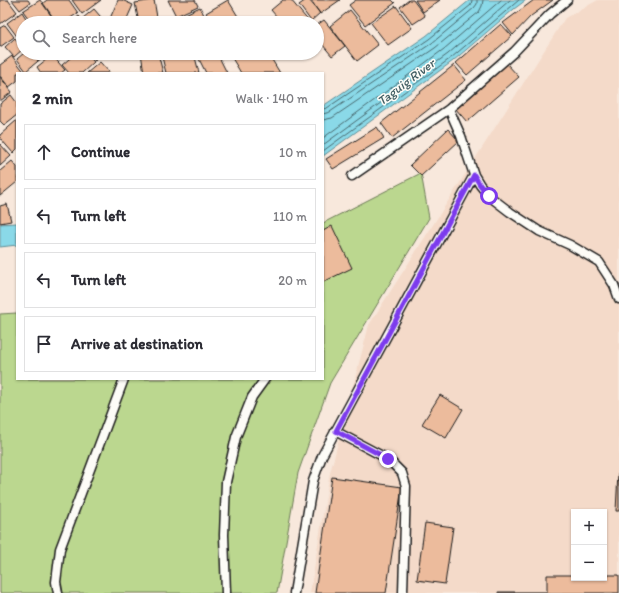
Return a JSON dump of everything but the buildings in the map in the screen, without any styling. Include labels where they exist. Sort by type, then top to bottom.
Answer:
[{"type":"lane","points":[[352,176],[450,109],[514,52],[550,14],[567,0]]},
{"type":"lane","points":[[450,109],[474,175],[489,196],[539,231],[570,245],[599,262],[614,285],[619,299]]},
{"type":"lane","points":[[294,593],[313,481],[322,456],[474,175]]},
{"type":"lane","points":[[58,593],[56,582],[60,549],[124,380]]},
{"type":"lane","points":[[226,593],[224,534],[226,482],[236,437],[252,397],[265,380]]},
{"type":"lane","points":[[336,431],[388,459],[402,473],[406,486],[403,593]]},
{"type":"shaded area","points":[[598,0],[619,0],[619,593],[310,593],[330,473],[369,325],[565,18]]},
{"type":"green space","points":[[421,173],[429,218],[330,383],[298,473],[277,593],[0,593],[0,314],[16,313],[16,380],[324,380],[324,222]]},
{"type":"water","name":"Taguig River","points":[[470,0],[526,0],[453,61],[324,155],[324,105],[426,36]]},
{"type":"water","points":[[16,223],[16,245],[0,247],[0,224]]},
{"type":"route","points":[[388,459],[336,431],[474,175],[489,196]]}]
